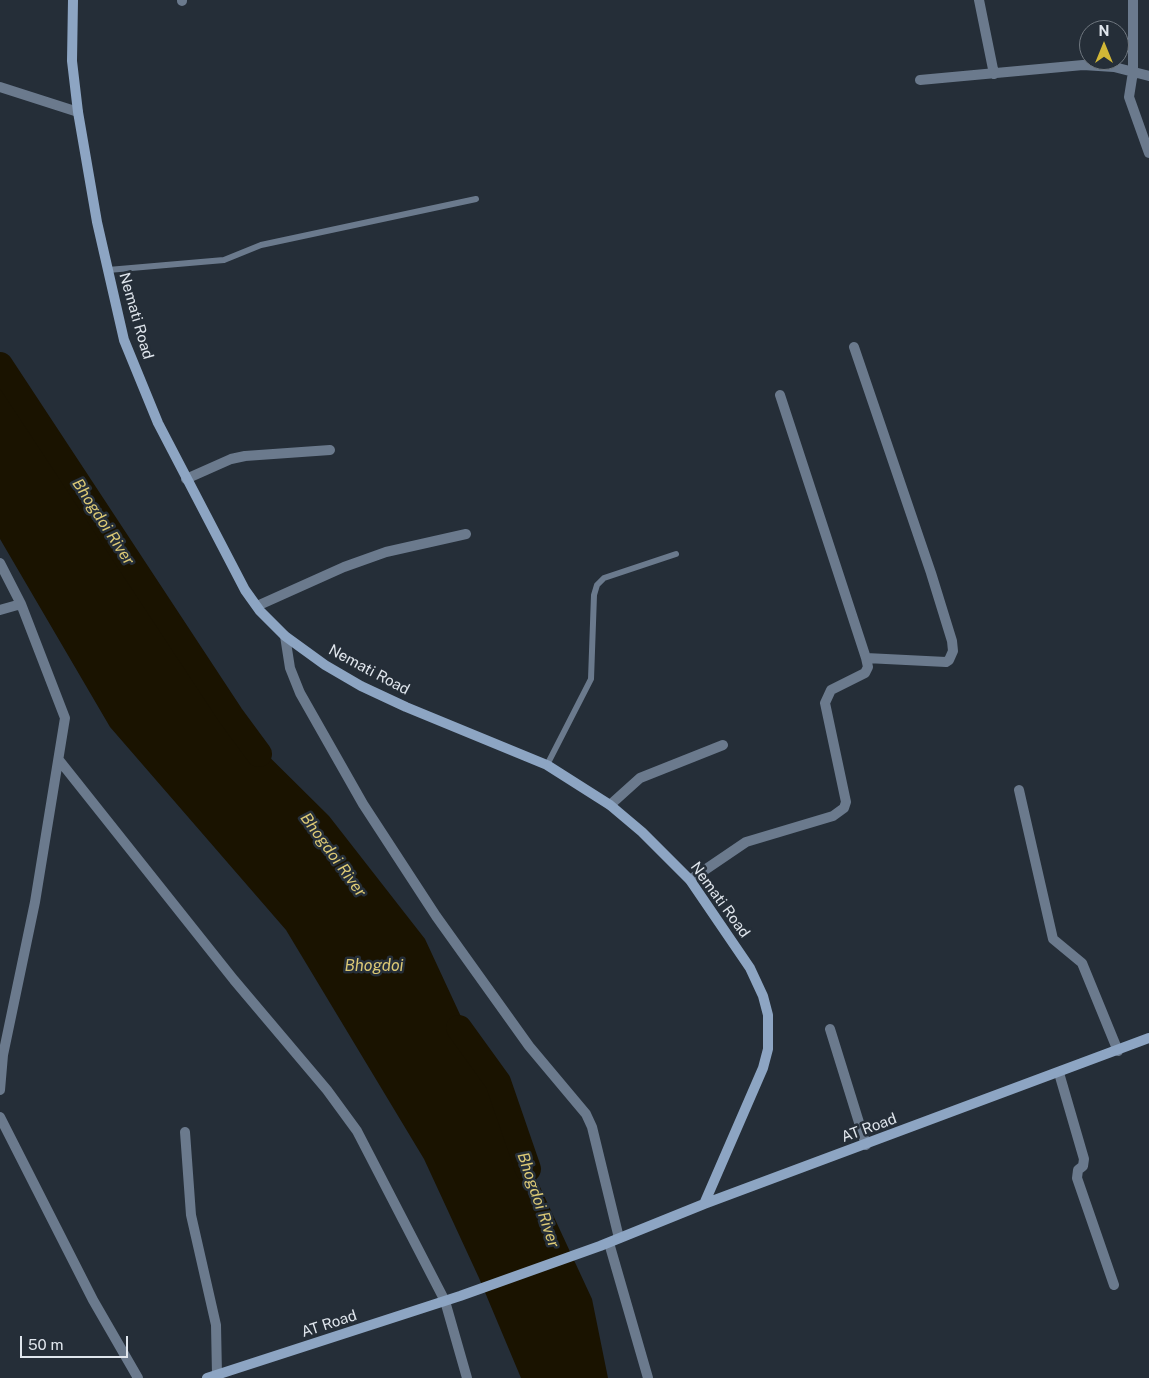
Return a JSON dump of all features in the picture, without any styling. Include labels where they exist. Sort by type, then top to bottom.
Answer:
[{"type":"street","name":"Nemati Road","points":[[73,0],[72,61],[78,112],[97,222],[124,340],[158,423],[230,565],[257,606],[285,636],[325,665],[361,686],[446,724],[547,764],[610,805],[642,832],[690,880],[750,968],[763,996],[768,1016],[768,1049],[763,1068],[704,1204]]},
{"type":"street","points":[[979,0],[994,74]]},
{"type":"street","points":[[1132,0],[1130,102],[1149,153]]},
{"type":"street","points":[[920,80],[1083,65],[1107,66],[1149,76]]},
{"type":"street","points":[[0,87],[78,112]]},
{"type":"street","points":[[854,346],[936,590],[953,651],[946,662],[866,658]]},
{"type":"street","points":[[690,880],[746,842],[833,816],[844,808],[846,792],[825,703],[831,690],[865,673],[868,667],[780,395]]},
{"type":"street","points":[[186,479],[231,459],[245,456],[330,450]]},
{"type":"street","points":[[257,606],[377,555],[466,534]]},
{"type":"street","points":[[0,563],[21,604],[51,686],[64,711],[65,718],[35,902],[3,1055],[0,1090]]},
{"type":"street","points":[[0,610],[21,604]]},
{"type":"street","points":[[285,636],[290,668],[300,692],[362,804],[436,916],[529,1046],[586,1114],[592,1127],[619,1238]]},
{"type":"street","points":[[610,805],[640,778],[723,745]]},
{"type":"street","points":[[59,760],[234,980],[344,1112],[362,1139],[445,1301],[468,1378]]},
{"type":"street","points":[[1019,790],[1053,939],[1082,963],[1118,1051]]},
{"type":"street","points":[[830,1030],[866,1145]]},
{"type":"street","name":"AT Road","points":[[212,1377],[460,1296],[604,1244],[704,1204],[1149,1038]]},
{"type":"street","points":[[1058,1073],[1084,1159],[1083,1166],[1078,1170],[1077,1178],[1114,1285]]},
{"type":"street","points":[[0,1117],[93,1300],[138,1378]]},
{"type":"street","points":[[185,1132],[192,1215],[216,1325],[212,1377]]},
{"type":"street","points":[[604,1244],[648,1378]]},
{"type":"lane","points":[[108,270],[224,260],[261,245],[476,200]]},
{"type":"lane","points":[[547,764],[591,680],[594,595],[600,581],[676,554]]},
{"type":"water","name":"Bhogdoi","points":[[0,367],[18,400],[83,505],[163,630],[228,716],[329,816],[425,939],[592,1299],[608,1378],[521,1378],[479,1278],[424,1159],[286,930],[110,727],[0,539]]},
{"type":"waterway","name":"Bhogdoi River","points":[[0,365],[231,716],[259,754]]},
{"type":"waterway","name":"Bhogdoi River","points":[[459,1028],[498,1082],[528,1169]]}]
